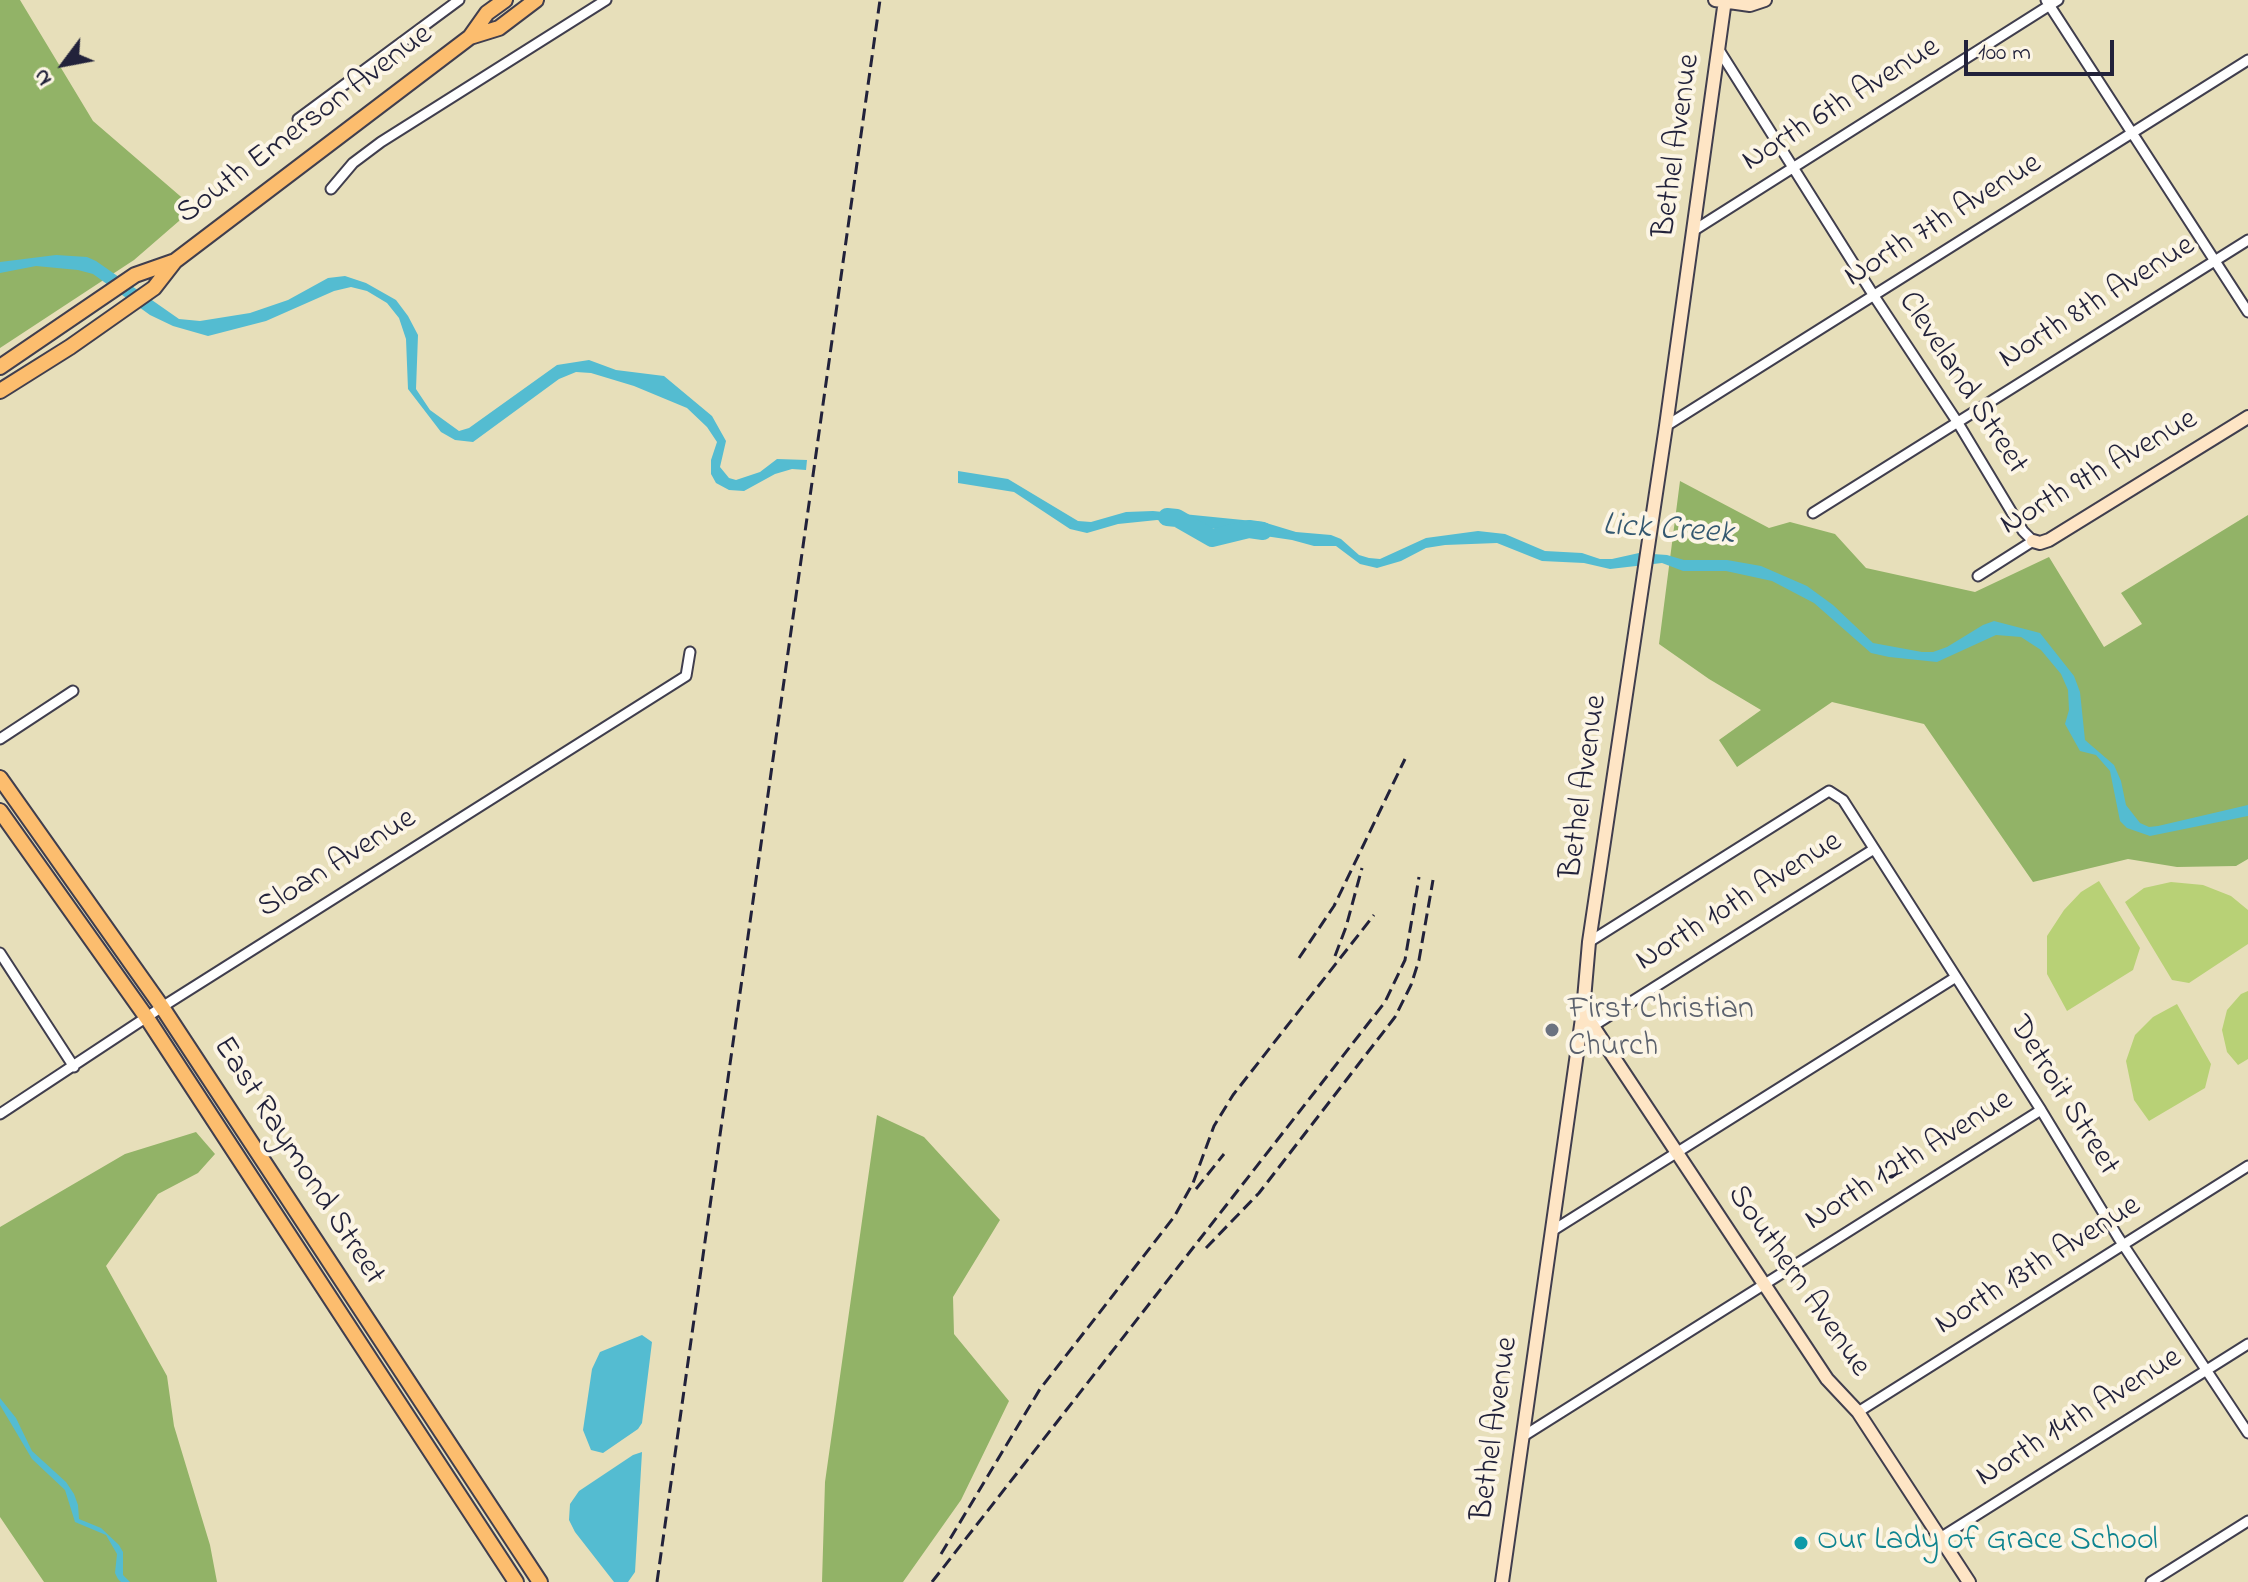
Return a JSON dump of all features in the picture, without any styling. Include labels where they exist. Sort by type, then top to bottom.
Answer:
[{"type":"main road","name":"South Emerson Avenue","points":[[0,391],[154,288],[175,261],[470,37],[487,13],[505,0]]},
{"type":"main road","name":"South Emerson Avenue","points":[[470,37],[499,28],[536,0]]},
{"type":"main road","name":"South Emerson Avenue","points":[[0,367],[135,275],[175,261]]},
{"type":"main road","name":"East Raymond Street","points":[[0,778],[162,1007],[540,1582]]},
{"type":"main road","name":"East Raymond Street","points":[[0,811],[147,1018],[516,1582]]},
{"type":"main road","points":[[386,1382],[401,1371]]},
{"type":"street","name":"South Emerson Avenue","points":[[298,119],[459,0]]},
{"type":"street","points":[[331,189],[353,163],[373,147],[606,0]]},
{"type":"street","points":[[1722,1],[1750,5],[1765,0]]},
{"type":"street","name":"Bethel Avenue","points":[[1502,1582],[1583,1011],[1589,942],[1719,50],[1722,1]]},
{"type":"street","points":[[2051,2],[2132,134],[2248,312]]},
{"type":"street","name":"North 6th Avenue","points":[[1693,231],[2051,2]]},
{"type":"street","name":"Cleveland Street","points":[[1719,50],[1958,423],[2023,531],[2033,541]]},
{"type":"street","name":"North 7th Avenue","points":[[1666,426],[2248,60]]},
{"type":"street","name":"North 8th Avenue","points":[[1813,513],[2248,240]]},
{"type":"street","name":"North 9th Avenue","points":[[1978,576],[2033,541],[2040,543],[2049,540],[2248,417]]},
{"type":"street","name":"Sloan Avenue","points":[[0,1114],[162,1007],[686,676],[690,652]]},
{"type":"street","points":[[0,739],[73,691]]},
{"type":"street","name":"Detroit Street","points":[[1589,942],[1829,791],[1843,800],[2041,1110],[2123,1245],[2248,1433]]},
{"type":"street","name":"North 10th Avenue","points":[[1593,1026],[1874,849]]},
{"type":"street","points":[[0,953],[74,1067]]},
{"type":"street","points":[[1552,1231],[1956,977]]},
{"type":"street","name":"Southern Avenue","points":[[1583,1011],[1827,1379],[1858,1412],[1969,1582]]},
{"type":"street","name":"North 12th Avenue","points":[[1522,1437],[2041,1110]]},
{"type":"street","name":"North 13th Avenue","points":[[1858,1412],[2248,1166]]},
{"type":"street","name":"North 14th Avenue","points":[[1940,1538],[2248,1344]]},
{"type":"street","points":[[2151,1582],[2248,1521]]},
{"type":"green space","points":[[0,0],[20,0],[93,121],[194,208],[134,260],[0,348]]},
{"type":"green space","points":[[1680,481],[1769,528],[1790,522],[1835,534],[1866,568],[1975,592],[2049,557],[2104,647],[2142,624],[2121,593],[2248,515],[2248,859],[2236,866],[2177,867],[2128,859],[2033,882],[1924,724],[1832,702],[1737,767],[1719,740],[1761,710],[1659,644]]},
{"type":"green space","points":[[2099,881],[2140,948],[2133,970],[2067,1011],[2047,974],[2047,936],[2064,910],[2081,892]]},
{"type":"green space","points":[[2171,882],[2203,885],[2231,896],[2248,910],[2248,944],[2189,983],[2172,980],[2125,902],[2144,888]]},
{"type":"green space","points":[[2248,991],[2248,1059],[2238,1065],[2227,1052],[2222,1030],[2227,1010],[2241,994]]},
{"type":"green space","points":[[2177,1004],[2211,1064],[2205,1088],[2149,1121],[2134,1100],[2126,1061],[2135,1035],[2153,1017]]},
{"type":"green space","points":[[877,1115],[924,1137],[1000,1220],[953,1297],[954,1334],[1009,1401],[961,1500],[903,1582],[822,1582],[825,1482]]},
{"type":"green space","points":[[196,1132],[215,1154],[198,1173],[158,1194],[106,1266],[167,1376],[174,1426],[210,1545],[217,1582],[44,1582],[0,1517],[0,1227],[125,1154]]},
{"type":"water","points":[[56,255],[87,257],[96,261],[179,319],[200,321],[250,313],[288,300],[328,278],[345,276],[366,283],[396,300],[408,316],[418,335],[416,389],[430,410],[459,431],[469,428],[557,365],[589,360],[616,370],[664,376],[712,416],[726,441],[720,467],[729,478],[736,480],[760,472],[777,459],[807,460],[806,470],[792,469],[775,474],[744,491],[729,490],[716,483],[711,474],[711,460],[717,442],[707,427],[687,408],[634,386],[591,373],[576,372],[559,379],[473,442],[455,440],[441,432],[408,389],[406,339],[399,318],[387,303],[367,291],[351,287],[334,291],[266,321],[208,336],[173,326],[150,315],[93,274],[36,266],[0,273],[0,262]]},
{"type":"water","name":"Lick Creek","points":[[958,471],[1008,479],[1078,521],[1091,522],[1126,512],[1153,511],[1263,522],[1296,532],[1331,535],[1341,539],[1359,555],[1369,558],[1380,559],[1426,538],[1478,531],[1505,534],[1545,551],[1582,553],[1600,559],[1639,553],[1761,566],[1807,586],[1833,605],[1873,643],[1922,652],[1947,647],[1994,621],[2040,633],[2074,676],[2080,692],[2085,740],[2114,765],[2126,805],[2140,823],[2149,827],[2158,826],[2248,805],[2248,816],[2150,836],[2127,828],[2120,821],[2110,771],[2096,755],[2080,751],[2065,724],[2069,710],[2068,690],[2061,674],[2041,650],[2021,637],[1996,635],[1937,662],[1889,657],[1871,653],[1814,603],[1772,581],[1726,571],[1683,571],[1662,563],[1610,569],[1584,563],[1542,561],[1497,543],[1426,548],[1401,561],[1377,568],[1360,564],[1336,546],[1314,546],[1157,520],[1118,524],[1087,533],[1070,529],[1014,492],[958,483]]},
{"type":"water","points":[[642,1335],[652,1342],[642,1423],[603,1453],[591,1450],[583,1430],[592,1369],[600,1352]]},
{"type":"water","points":[[0,1398],[16,1418],[32,1451],[66,1482],[74,1494],[79,1519],[101,1528],[119,1545],[123,1552],[123,1575],[130,1582],[118,1579],[115,1573],[117,1554],[106,1535],[75,1522],[65,1490],[32,1459],[0,1405]]},
{"type":"water","points":[[642,1452],[635,1572],[628,1582],[614,1582],[575,1532],[569,1520],[570,1504],[579,1491]]},
{"type":"waterway","name":"Lick Creek","points":[[1167,517],[1177,518],[1212,538],[1249,529],[1263,531]]},
{"type":"railway","points":[[657,1582],[880,0]]},
{"type":"railway","points":[[1299,958],[1334,906],[1405,759]]},
{"type":"railway","points":[[1335,956],[1362,868]]},
{"type":"railway","points":[[932,1582],[1385,1002],[1405,960],[1419,877]]},
{"type":"railway","points":[[1206,1248],[1259,1193],[1395,1017],[1419,960],[1433,880]]},
{"type":"railway","points":[[941,1554],[1040,1389],[1174,1217],[1193,1183],[1214,1126],[1233,1095],[1374,915]]},
{"type":"railway","points":[[1196,1189],[1224,1154]]},
{"type":"place","name":"First Christian Church","points":[[1552,1030]]},
{"type":"place","name":"Our Lady of Grace School","points":[[1801,1543]]}]
